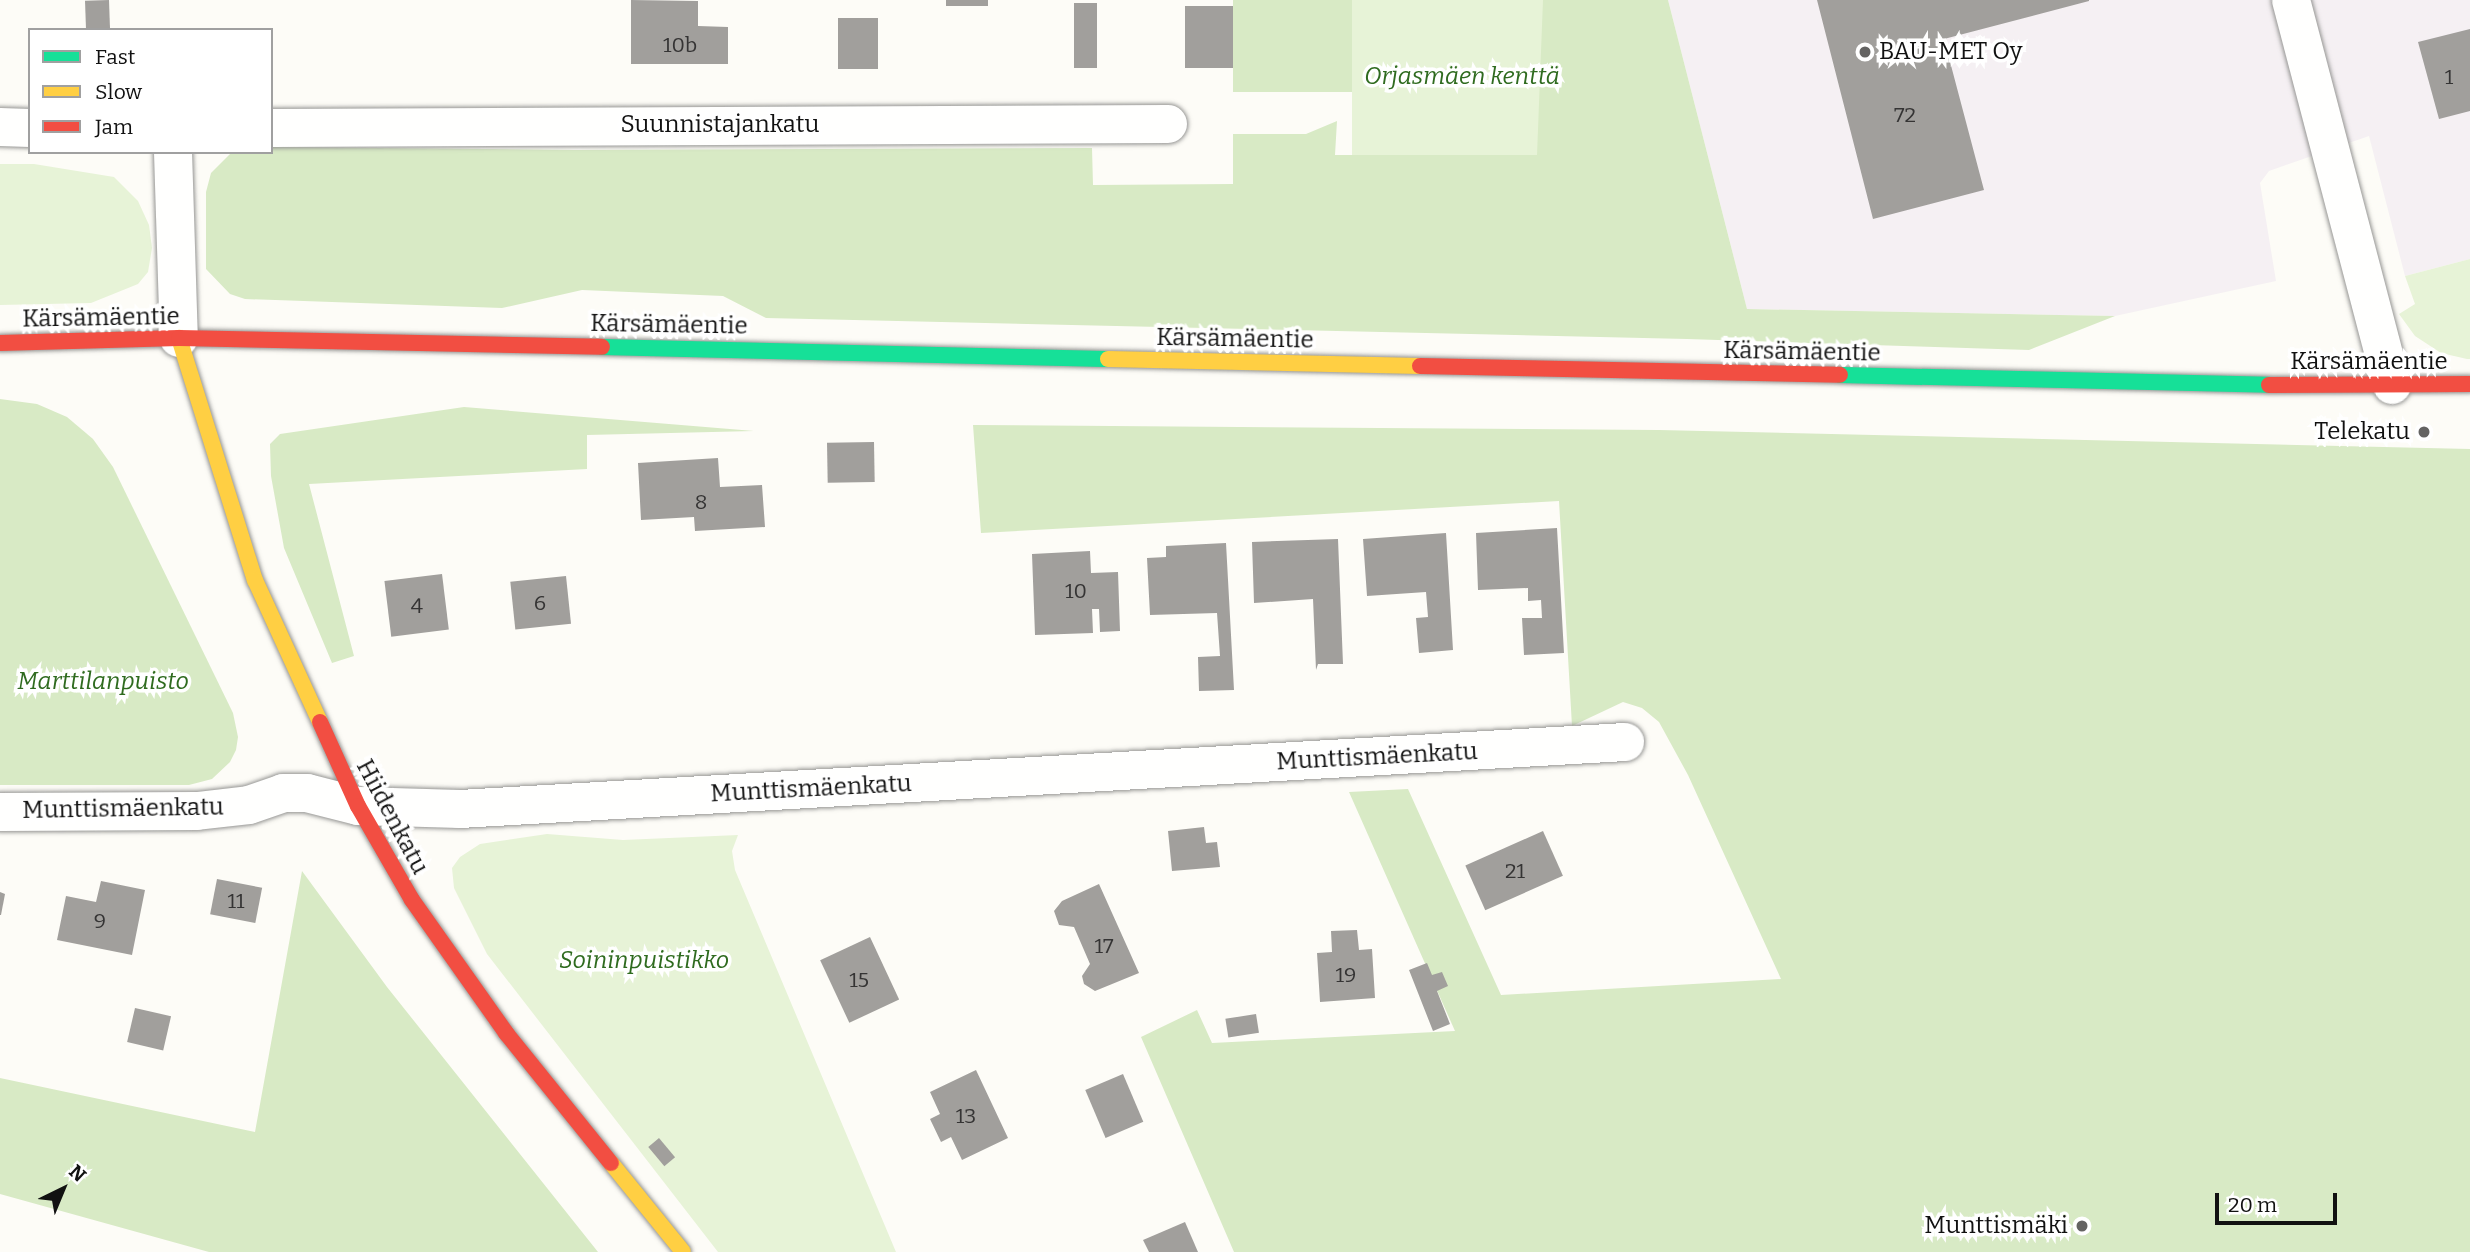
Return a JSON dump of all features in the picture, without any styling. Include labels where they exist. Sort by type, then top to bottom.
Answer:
[{"type":"street","points":[[2291,0],[2392,385]]},
{"type":"street","name":"Suunnistajankatu","points":[[273,128],[1168,124]]},
{"type":"street","points":[[0,127],[28,128]]},
{"type":"street","points":[[173,154],[179,338]]},
{"type":"street","name":"Kärsämäentie","points":[[0,344],[179,338],[2392,385],[2470,384]]},
{"type":"street","name":"Hiidenkatu","points":[[179,338],[255,580],[358,806],[412,900],[506,1032],[683,1252]]},
{"type":"street","name":"Munttismäenkatu","points":[[0,812],[197,811],[249,805],[283,793],[307,793],[358,806],[460,810],[1625,743]]},
{"type":"shaded area","points":[[1668,0],[2470,0],[2470,259],[2405,276],[2369,136],[2269,171],[2260,183],[2276,281],[2115,316],[1747,309]]},
{"type":"green space","points":[[1233,0],[1352,0],[1352,92],[1233,92]]},
{"type":"green space","name":"Orjasmäen kenttä","points":[[1352,0],[1543,0],[1543,156],[1352,156]]},
{"type":"green space","points":[[1543,0],[1668,0],[1747,309],[2115,316],[2029,350],[1687,339],[766,318],[723,296],[582,290],[502,308],[245,299],[230,294],[206,269],[206,192],[211,173],[230,154],[273,154],[273,147],[575,150],[1092,148],[1093,185],[1233,184],[1233,134],[1306,134],[1337,121],[1335,155],[1537,155]]},
{"type":"green space","points":[[0,164],[34,164],[114,177],[138,201],[149,225],[152,248],[148,272],[138,284],[91,303],[0,305]]},
{"type":"green space","points":[[2470,259],[2470,359],[2467,359],[2441,353],[2415,336],[2399,314],[2415,304],[2405,276]]},
{"type":"green space","name":"Marttilanpuisto","points":[[0,399],[37,404],[67,417],[93,439],[113,467],[233,713],[238,737],[236,750],[230,762],[212,779],[189,785],[0,785]]},
{"type":"green space","points":[[464,407],[754,431],[587,435],[587,469],[309,484],[354,656],[332,663],[284,548],[271,476],[270,444],[280,434]]},
{"type":"green space","points":[[973,425],[1659,430],[2470,449],[2470,1252],[1234,1252],[1141,1037],[1197,1010],[1212,1043],[1455,1031],[1349,792],[1408,789],[1501,995],[1781,979],[1688,775],[1659,722],[1642,708],[1623,702],[1572,726],[1559,501],[981,533]]},
{"type":"green space","name":"Soininpuistikko","points":[[547,834],[623,840],[738,835],[732,851],[735,870],[896,1252],[718,1252],[487,954],[454,888],[452,868],[460,857],[480,844]]},
{"type":"green space","points":[[302,871],[387,987],[598,1252],[209,1252],[0,1194],[0,1078],[255,1132]]},
{"type":"building","points":[[109,0],[110,28],[86,28],[85,1]]},
{"type":"building","points":[[631,0],[698,1],[698,26],[728,27],[728,64],[631,64]]},
{"type":"building","points":[[946,0],[988,0],[988,6],[946,6]]},
{"type":"building","points":[[1817,0],[2089,1],[1944,39],[1984,190],[1873,219]]},
{"type":"building","points":[[1074,3],[1097,3],[1097,68],[1074,68]]},
{"type":"building","points":[[1185,6],[1233,6],[1233,68],[1185,68]]},
{"type":"building","points":[[838,18],[878,18],[878,69],[838,69]]},
{"type":"building","points":[[2470,29],[2470,111],[2439,119],[2418,42]]},
{"type":"building","points":[[874,442],[875,482],[828,483],[827,443]]},
{"type":"building","points":[[718,458],[720,487],[762,485],[765,527],[695,531],[694,517],[641,520],[638,463]]},
{"type":"building","points":[[1557,528],[1564,653],[1524,655],[1522,618],[1542,618],[1541,600],[1528,601],[1528,588],[1478,590],[1476,533]]},
{"type":"building","points":[[1446,533],[1453,650],[1419,653],[1416,618],[1428,617],[1426,592],[1367,596],[1363,539]]},
{"type":"building","points":[[1338,539],[1343,664],[1318,664],[1316,670],[1313,599],[1254,603],[1252,542]]},
{"type":"building","points":[[1226,543],[1234,690],[1199,691],[1198,657],[1220,656],[1217,613],[1150,615],[1147,558],[1166,557],[1166,546]]},
{"type":"building","points":[[1090,551],[1091,573],[1118,572],[1120,631],[1100,632],[1099,609],[1092,609],[1093,633],[1035,635],[1032,554]]},
{"type":"building","points":[[442,574],[449,630],[391,637],[384,581]]},
{"type":"building","points":[[566,576],[571,624],[515,630],[510,582]]},
{"type":"building","points":[[1204,827],[1206,843],[1217,842],[1220,867],[1172,871],[1168,831]]},
{"type":"building","points":[[1543,831],[1563,876],[1485,910],[1465,866]]},
{"type":"building","points":[[217,879],[262,888],[255,923],[210,914]]},
{"type":"building","points":[[101,881],[145,890],[132,955],[57,940],[66,896],[96,902]]},
{"type":"building","points":[[1099,884],[1139,973],[1095,991],[1084,984],[1082,976],[1090,964],[1074,927],[1059,925],[1054,911],[1062,901]]},
{"type":"building","points":[[0,892],[5,894],[1,915],[0,915]]},
{"type":"building","points":[[1357,930],[1359,950],[1372,949],[1375,998],[1320,1002],[1317,953],[1332,952],[1331,931]]},
{"type":"building","points":[[870,937],[899,1000],[849,1023],[820,960]]},
{"type":"building","points":[[1427,963],[1432,975],[1442,972],[1448,986],[1437,991],[1450,1024],[1433,1031],[1409,970]]},
{"type":"building","points":[[135,1008],[171,1016],[163,1050],[127,1042]]},
{"type":"building","points":[[1256,1014],[1259,1033],[1228,1038],[1225,1019]]},
{"type":"building","points":[[976,1070],[1008,1138],[962,1160],[951,1137],[941,1142],[930,1119],[940,1114],[930,1092]]},
{"type":"building","points":[[1123,1074],[1143,1122],[1106,1138],[1085,1090]]},
{"type":"building","points":[[659,1138],[675,1157],[664,1166],[648,1147]]},
{"type":"building","points":[[1185,1222],[1198,1252],[1149,1252],[1143,1240]]},
{"type":"traffic: fast","points":[[602,347],[1108,359]]},
{"type":"traffic: fast","points":[[1840,375],[2269,385]]},
{"type":"traffic: slow","points":[[179,338],[255,580],[320,722]]},
{"type":"traffic: slow","points":[[1108,359],[1420,366]]},
{"type":"traffic: slow","points":[[611,1163],[683,1252]]},
{"type":"traffic: jam","points":[[0,343],[179,338],[602,347]]},
{"type":"traffic: jam","points":[[1420,366],[1840,375]]},
{"type":"traffic: jam","points":[[2269,385],[2470,384]]},
{"type":"traffic: jam","points":[[320,722],[358,806],[412,900],[506,1033],[611,1163]]},
{"type":"place","name":"BAU-MET Oy","points":[[1865,52]]},
{"type":"place","name":"Telekatu","points":[[2424,432]]},
{"type":"place","name":"Munttismäki","points":[[2082,1226]]}]
